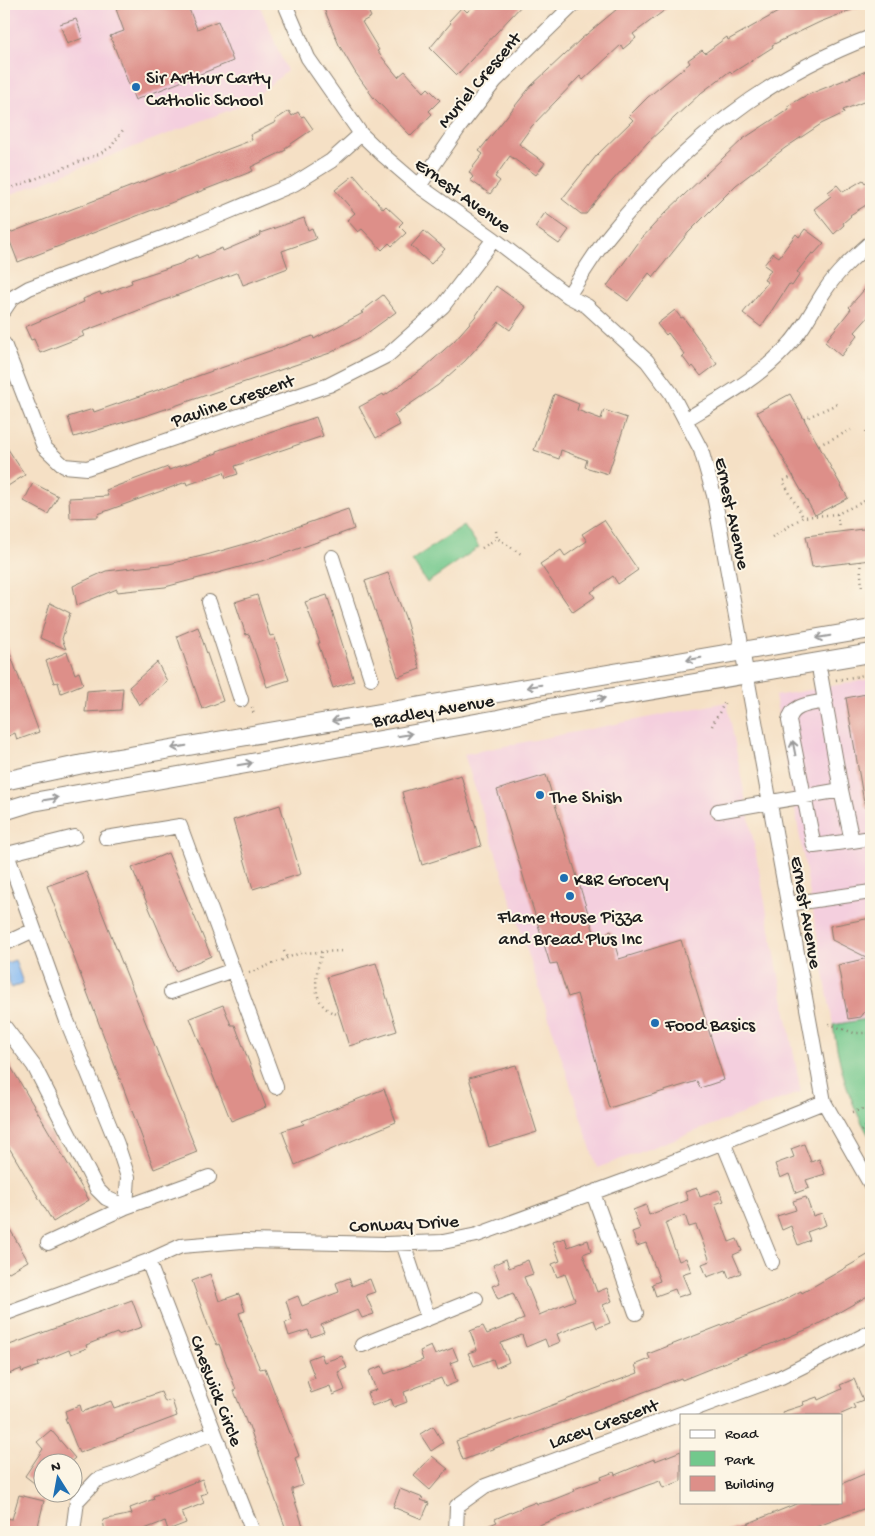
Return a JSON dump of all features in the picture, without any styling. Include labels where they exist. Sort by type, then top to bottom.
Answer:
[{"type":"main road","name":"Bradley Avenue","points":[[4,781],[83,764],[871,629]]},
{"type":"main road","name":"Bradley Avenue","points":[[4,811],[33,802],[498,719],[543,709],[871,653]]},
{"type":"street","name":"Ernest Avenue","points":[[285,4],[308,58],[361,134],[382,155],[419,186],[494,238],[568,296],[587,306],[647,361],[671,393],[701,450],[714,495],[824,1102],[871,1185]]},
{"type":"street","name":"Muriel Crescent","points":[[419,186],[460,126],[495,81],[574,4]]},
{"type":"street","points":[[568,296],[610,234],[652,185],[699,139],[763,89],[835,51],[871,37]]},
{"type":"street","points":[[4,310],[12,298],[29,288],[197,225],[294,184],[331,161],[361,134]]},
{"type":"street","name":"Pauline Crescent","points":[[4,344],[44,447],[64,466],[87,468],[329,385],[388,355],[443,306],[494,238]]},
{"type":"street","points":[[685,420],[739,388],[785,350],[808,321],[825,291],[847,264],[871,242]]},
{"type":"street","points":[[332,557],[371,678]]},
{"type":"street","points":[[209,602],[241,700]]},
{"type":"street","points":[[821,678],[852,840]]},
{"type":"street","points":[[826,701],[797,708],[790,716],[814,846],[871,838]]},
{"type":"street","points":[[718,811],[841,790]]},
{"type":"street","points":[[106,838],[180,826],[276,1086]]},
{"type":"street","points":[[76,837],[5,854],[125,1169],[128,1178],[126,1207]]},
{"type":"street","points":[[788,904],[871,892]]},
{"type":"street","points":[[4,944],[34,930]]},
{"type":"street","points":[[171,992],[235,974]]},
{"type":"street","points":[[4,1026],[34,1066],[98,1189],[106,1198],[126,1207]]},
{"type":"street","name":"Conway Drive","points":[[4,1314],[148,1261],[180,1246],[243,1241],[403,1244],[443,1242],[477,1235],[593,1193],[824,1102]]},
{"type":"street","points":[[723,1142],[772,1262]]},
{"type":"street","points":[[48,1243],[126,1207],[209,1177]]},
{"type":"street","points":[[593,1193],[636,1313]]},
{"type":"street","points":[[403,1244],[428,1318]]},
{"type":"street","name":"Cheswick Circle","points":[[148,1261],[253,1532]]},
{"type":"street","points":[[362,1345],[476,1299]]},
{"type":"street","name":"Lacey Crescent","points":[[681,1414],[781,1377],[871,1332]]},
{"type":"street","name":"Lacey Crescent","points":[[456,1532],[457,1506],[485,1486],[680,1414]]},
{"type":"street","points":[[73,1532],[77,1501],[98,1480],[124,1471],[214,1432]]},
{"type":"path","points":[[4,191],[99,154],[112,147],[123,130]]},
{"type":"path","points":[[804,419],[837,404]]},
{"type":"path","points":[[819,445],[851,430]]},
{"type":"path","points":[[866,431],[871,443]]},
{"type":"path","points":[[794,476],[783,481],[804,517]]},
{"type":"path","points":[[772,537],[804,517],[837,514],[871,498]]},
{"type":"path","points":[[837,514],[839,527]]},
{"type":"path","points":[[496,530],[497,538],[521,554]]},
{"type":"path","points":[[482,548],[497,538]]},
{"type":"path","points":[[860,561],[862,588]]},
{"type":"path","points":[[821,678],[871,674]]},
{"type":"path","points":[[712,726],[726,700]]},
{"type":"path","points":[[284,950],[287,958]]},
{"type":"path","points":[[235,974],[300,953],[343,951]]},
{"type":"path","points":[[322,952],[316,971],[319,998],[324,1009],[337,1014]]},
{"type":"path","points":[[828,1024],[854,1033],[871,1033]]},
{"type":"path","points":[[852,1112],[871,1107]]},
{"type":"path","points":[[861,1131],[871,1121]]},
{"type":"shaded area","name":"Sir Arthur Carty Catholic School","points":[[4,4],[259,4],[287,71],[248,103],[4,197]]},
{"type":"shaded area","points":[[871,679],[871,1018],[833,1025],[775,696]]},
{"type":"shaded area","points":[[727,702],[801,1092],[597,1168],[464,754]]},
{"type":"green space","points":[[464,525],[479,547],[427,583],[412,560]]},
{"type":"green space","points":[[871,1018],[871,1139],[857,1112],[846,1084],[838,1055],[833,1025]]},
{"type":"water","points":[[15,960],[23,983],[11,988],[4,964]]},
{"type":"building","points":[[129,4],[187,4],[197,29],[218,21],[233,61],[135,100],[110,36],[124,31],[116,9]]},
{"type":"building","points":[[322,4],[365,4],[371,17],[362,22],[379,50],[377,51],[398,77],[405,71],[424,92],[428,88],[440,100],[429,111],[432,114],[411,136],[373,97],[355,72],[339,45]]},
{"type":"building","points":[[475,4],[523,4],[457,75],[430,48],[451,23],[449,21],[462,7],[467,12]]},
{"type":"building","points":[[623,4],[673,4],[633,34],[636,38],[623,49],[621,45],[583,80],[580,76],[532,126],[519,144],[545,163],[536,175],[510,156],[495,177],[500,181],[490,194],[470,180],[473,177],[469,172],[483,154],[479,151],[531,86],[581,39]]},
{"type":"building","points":[[774,4],[864,5],[820,22],[772,45],[773,47],[732,73],[730,71],[701,93],[648,142],[612,181],[586,214],[581,214],[562,199],[597,155],[633,120],[629,116],[648,97],[690,63],[688,60],[702,50],[705,53],[727,37],[728,40],[778,12]]},
{"type":"building","points":[[76,19],[83,38],[67,44],[60,24]]},
{"type":"building","points":[[871,69],[871,99],[843,110],[844,113],[821,124],[736,185],[688,233],[653,277],[649,273],[628,301],[607,286],[641,239],[664,214],[743,139],[789,109],[788,106],[805,96]]},
{"type":"building","points":[[289,111],[292,116],[298,112],[301,117],[304,116],[313,129],[285,148],[286,150],[251,167],[253,171],[18,262],[7,234],[252,140],[250,135],[276,122],[275,120]]},
{"type":"building","points":[[354,175],[383,209],[386,206],[403,222],[399,226],[406,233],[392,246],[389,243],[382,250],[362,229],[358,232],[347,220],[355,213],[335,190]]},
{"type":"building","points":[[871,179],[871,202],[850,215],[843,223],[844,225],[834,234],[814,209],[831,196],[828,192],[837,185],[843,192],[863,180],[865,183]]},
{"type":"building","points":[[545,213],[569,230],[559,244],[535,227]]},
{"type":"building","points":[[304,218],[308,230],[312,228],[316,239],[282,251],[288,268],[243,285],[238,272],[82,332],[84,336],[40,353],[34,339],[31,340],[25,327],[84,302],[83,299],[100,292],[101,295],[132,283],[131,280],[180,264],[197,255],[198,258],[222,248],[223,251],[261,235],[260,233]]},
{"type":"building","points":[[805,229],[824,243],[814,254],[812,253],[797,272],[800,274],[792,286],[789,284],[761,327],[743,313],[768,282],[764,280],[771,270],[764,265],[773,253],[779,257],[796,234],[799,237]]},
{"type":"building","points":[[424,231],[445,249],[431,264],[411,246]]},
{"type":"building","points":[[871,282],[871,314],[855,332],[858,335],[841,356],[825,342],[851,309],[849,307]]},
{"type":"building","points":[[496,286],[526,307],[510,330],[499,322],[465,361],[438,385],[394,415],[400,425],[376,438],[359,407],[383,394],[384,396],[424,368],[454,341],[475,317]]},
{"type":"building","points":[[383,295],[396,312],[366,334],[330,353],[148,415],[74,437],[68,417],[93,409],[94,412],[313,336],[314,339],[363,313],[361,312]]},
{"type":"building","points":[[675,310],[681,318],[683,317],[717,364],[701,376],[693,366],[691,368],[682,356],[685,355],[668,333],[666,335],[657,324]]},
{"type":"building","points":[[554,394],[579,404],[577,410],[601,419],[604,410],[627,418],[608,474],[585,467],[587,460],[561,450],[559,459],[534,450]]},
{"type":"building","points":[[790,394],[848,498],[815,515],[757,412]]},
{"type":"building","points":[[316,417],[323,436],[235,466],[238,474],[226,478],[224,472],[187,485],[186,482],[98,514],[98,517],[70,518],[69,498],[108,496],[106,490],[168,467],[169,470],[217,453],[217,451]]},
{"type":"building","points":[[4,443],[25,475],[8,486],[4,480]]},
{"type":"building","points":[[33,483],[58,496],[48,514],[24,501]]},
{"type":"building","points":[[348,509],[354,529],[269,559],[165,587],[117,592],[117,589],[77,605],[73,586],[106,571],[169,564],[210,554],[259,540]]},
{"type":"building","points":[[604,520],[638,570],[618,584],[613,576],[591,592],[595,597],[573,612],[540,564],[561,550],[565,556],[587,541],[582,534]]},
{"type":"building","points":[[871,528],[871,560],[812,567],[806,536]]},
{"type":"building","points":[[388,573],[405,617],[420,669],[398,677],[365,581]]},
{"type":"building","points":[[257,595],[270,636],[274,635],[289,680],[267,687],[249,634],[246,635],[235,602]]},
{"type":"building","points":[[327,595],[354,681],[333,688],[318,643],[320,643],[305,602]]},
{"type":"building","points":[[50,603],[70,613],[62,639],[66,649],[40,638]]},
{"type":"building","points":[[198,627],[223,701],[202,709],[177,636]]},
{"type":"building","points":[[5,640],[39,732],[17,740],[15,733],[4,738]]},
{"type":"building","points":[[67,652],[75,674],[79,672],[83,684],[61,693],[58,682],[54,683],[46,661]]},
{"type":"building","points":[[157,662],[167,681],[139,705],[129,687]]},
{"type":"building","points":[[123,688],[121,710],[85,712],[87,691]]},
{"type":"building","points":[[871,693],[871,808],[865,808],[846,698]]},
{"type":"building","points":[[461,775],[481,846],[422,865],[402,792]]},
{"type":"building","points":[[546,775],[595,936],[611,931],[619,959],[681,940],[724,1080],[700,1088],[697,1081],[609,1108],[577,994],[568,997],[557,963],[550,964],[497,790]]},
{"type":"building","points":[[280,805],[301,874],[253,889],[233,820]]},
{"type":"building","points":[[168,853],[211,956],[176,971],[132,868]]},
{"type":"building","points":[[86,872],[197,1152],[154,1169],[47,886]]},
{"type":"building","points":[[871,918],[871,1010],[866,1010],[861,1017],[848,1019],[838,965],[868,958],[832,940],[830,926]]},
{"type":"building","points":[[376,963],[397,1031],[349,1046],[327,977]]},
{"type":"building","points":[[223,1005],[231,1025],[235,1025],[266,1107],[231,1121],[190,1018]]},
{"type":"building","points":[[4,1055],[89,1200],[53,1222],[4,1139]]},
{"type":"building","points":[[516,1065],[537,1132],[489,1147],[469,1078]]},
{"type":"building","points":[[384,1089],[396,1122],[295,1165],[282,1131],[304,1124],[302,1121]]},
{"type":"building","points":[[804,1144],[811,1162],[819,1159],[825,1174],[806,1180],[809,1188],[796,1193],[789,1174],[780,1178],[775,1164],[794,1157],[791,1149]]},
{"type":"building","points":[[697,1188],[700,1197],[719,1190],[724,1201],[715,1204],[729,1242],[737,1239],[742,1251],[733,1255],[741,1273],[729,1278],[726,1270],[707,1277],[702,1264],[710,1261],[696,1225],[689,1227],[685,1215],[665,1223],[679,1261],[686,1258],[691,1271],[682,1274],[690,1293],[678,1297],[675,1289],[656,1296],[652,1284],[660,1281],[646,1243],[637,1246],[632,1232],[640,1229],[633,1210],[646,1205],[649,1215],[688,1200],[685,1192]]},
{"type":"building","points":[[806,1197],[813,1216],[822,1213],[826,1225],[807,1232],[810,1240],[798,1245],[791,1226],[782,1230],[777,1216],[796,1210],[793,1201]]},
{"type":"building","points":[[4,1219],[28,1261],[4,1275]]},
{"type":"building","points":[[565,1238],[568,1247],[588,1240],[591,1251],[583,1254],[597,1292],[607,1288],[612,1301],[603,1305],[610,1323],[597,1328],[594,1320],[557,1334],[560,1342],[548,1347],[545,1339],[526,1347],[522,1335],[501,1343],[509,1362],[496,1368],[493,1359],[474,1366],[468,1353],[477,1350],[470,1331],[483,1326],[487,1334],[524,1319],[513,1293],[498,1299],[492,1286],[500,1283],[493,1265],[506,1259],[509,1268],[528,1260],[533,1274],[524,1277],[539,1315],[575,1300],[565,1274],[557,1277],[552,1264],[560,1261],[553,1242]]},
{"type":"building","points":[[871,1253],[871,1294],[813,1327],[682,1380],[681,1378],[463,1460],[456,1441],[638,1373],[635,1365],[650,1359],[648,1354],[776,1304],[801,1291],[802,1293]]},
{"type":"building","points":[[210,1274],[219,1301],[239,1294],[245,1311],[239,1313],[248,1340],[260,1369],[265,1368],[299,1456],[295,1458],[303,1485],[292,1489],[292,1492],[305,1532],[287,1532],[248,1423],[234,1391],[236,1390],[219,1344],[217,1345],[209,1328],[192,1281]]},
{"type":"building","points":[[349,1278],[352,1286],[370,1279],[375,1292],[366,1295],[374,1314],[362,1318],[358,1310],[321,1325],[324,1332],[311,1337],[308,1330],[289,1336],[285,1323],[292,1320],[286,1301],[298,1296],[302,1306],[339,1292],[336,1283]]},
{"type":"building","points":[[132,1300],[142,1327],[118,1335],[117,1333],[86,1345],[87,1348],[71,1354],[69,1350],[38,1363],[39,1366],[22,1372],[21,1369],[4,1376],[4,1347]]},
{"type":"building","points":[[431,1346],[435,1355],[453,1348],[458,1360],[450,1363],[457,1382],[445,1387],[441,1378],[404,1392],[407,1402],[394,1407],[391,1399],[372,1406],[367,1393],[376,1390],[369,1371],[382,1366],[385,1374],[423,1360],[420,1351]]},
{"type":"building","points":[[321,1354],[324,1362],[342,1356],[347,1368],[338,1372],[345,1390],[333,1395],[330,1386],[311,1393],[307,1381],[315,1378],[308,1359]]},
{"type":"building","points":[[854,1379],[863,1400],[853,1404],[855,1408],[841,1414],[783,1414],[782,1412],[804,1405],[803,1402],[817,1397],[818,1400],[842,1389],[840,1385]]},
{"type":"building","points":[[161,1392],[165,1402],[172,1400],[177,1416],[79,1453],[65,1418],[67,1418],[65,1411],[80,1405],[82,1412],[111,1401],[114,1408]]},
{"type":"building","points":[[433,1426],[443,1443],[431,1451],[420,1434]]},
{"type":"building","points":[[51,1430],[72,1454],[40,1454],[43,1449],[37,1442]]},
{"type":"building","points":[[680,1451],[680,1481],[663,1488],[660,1481],[520,1532],[473,1532],[497,1522],[495,1519],[523,1507],[536,1502],[537,1504],[550,1501],[614,1472],[615,1475],[654,1459],[655,1461]]},
{"type":"building","points":[[432,1456],[448,1469],[430,1490],[414,1476]]},
{"type":"building","points":[[32,1466],[32,1481],[25,1476]]},
{"type":"building","points":[[871,1471],[871,1506],[803,1532],[727,1532],[796,1504],[842,1504],[842,1484]]},
{"type":"building","points":[[202,1479],[207,1493],[201,1495],[204,1503],[182,1512],[186,1523],[168,1530],[165,1521],[137,1532],[105,1532],[103,1520],[132,1514],[130,1508],[154,1499],[153,1496],[166,1491],[167,1493]]},
{"type":"building","points":[[400,1489],[423,1498],[421,1500],[429,1503],[422,1519],[393,1507]]},
{"type":"building","points":[[19,1495],[32,1498],[32,1504],[43,1504],[37,1530],[4,1532],[4,1518],[12,1519]]},
{"type":"place","name":"Sir Arthur Carty Catholic School","points":[[136,87]]},
{"type":"place","name":"The Shish","points":[[540,795]]},
{"type":"place","name":"K&R Grocery","points":[[564,878]]},
{"type":"place","name":"Flame House Pizza and Bread Plus Inc","points":[[570,896]]},
{"type":"place","name":"Food Basics","points":[[655,1023]]}]
